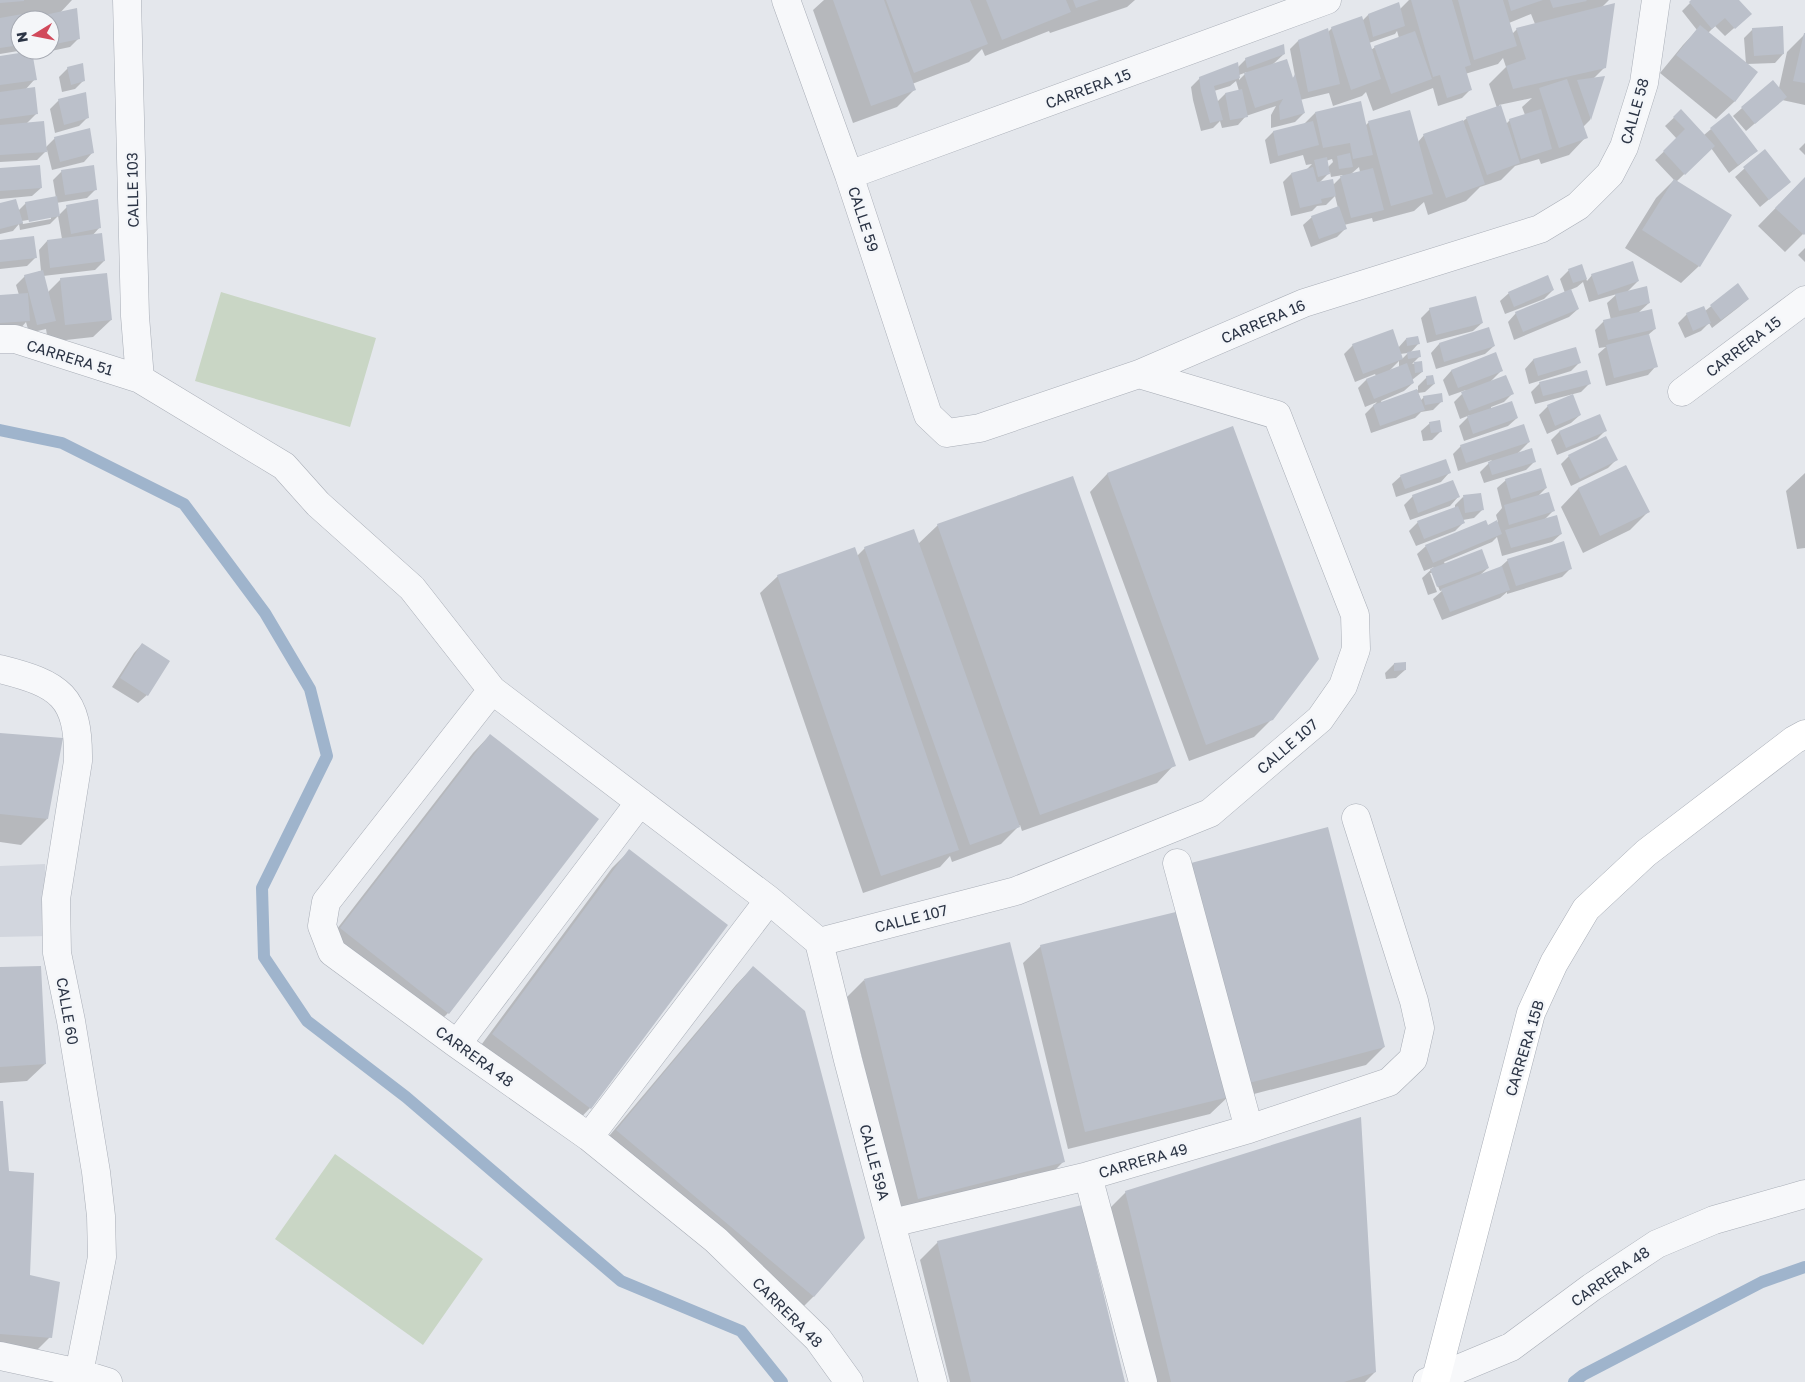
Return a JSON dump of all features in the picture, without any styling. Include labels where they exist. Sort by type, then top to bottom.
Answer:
[{"type":"street","name":"CALLE 103","points":[[127,0],[135,316],[140,379]]},
{"type":"street","name":"CALLE 59","points":[[786,0],[849,175],[928,416],[947,433]]},
{"type":"street","name":"CARRERA 15","points":[[849,175],[1327,0]]},
{"type":"street","name":"CALLE 58","points":[[1578,206],[1610,174],[1624,147],[1644,83],[1656,0]]},
{"type":"street","name":"CARRERA 16","points":[[947,433],[980,428],[1139,374],[1304,303],[1540,229],[1578,206]]},
{"type":"street","name":"CARRERA 15","points":[[1682,392],[1805,300]]},
{"type":"street","name":"CARRERA 51","points":[[0,339],[15,340],[140,379],[284,466],[318,504],[412,588],[492,690],[769,900],[819,942]]},
{"type":"street","name":"CALLE 107","points":[[819,942],[1016,891],[1210,813],[1320,719],[1343,686],[1356,649],[1355,615],[1277,415],[1139,374]]},
{"type":"street","name":"CALLE 60","points":[[12,672],[53,688],[68,702],[76,722],[79,740],[78,761],[56,899],[57,953],[71,1021],[96,1172],[101,1216],[102,1258],[79,1373]]},
{"type":"street","name":"CARRERA 48","points":[[492,690],[326,902],[322,926],[332,952],[457,1044],[589,1137],[716,1240],[818,1339],[849,1382]]},
{"type":"street","name":"CARRERA 15B","points":[[1432,1381],[1531,1013],[1554,963],[1586,909],[1646,853],[1794,740],[1805,734]]},
{"type":"street","points":[[457,1044],[640,802]]},
{"type":"street","name":"CARRERA 49","points":[[892,1223],[1088,1176],[1248,1129],[1389,1082],[1413,1059],[1420,1028],[1414,1001],[1356,818]]},
{"type":"street","points":[[1177,863],[1248,1129]]},
{"type":"street","points":[[589,1137],[769,900]]},
{"type":"street","name":"CALLE 59A","points":[[819,942],[848,1060],[933,1382]]},
{"type":"street","points":[[1088,1176],[1143,1382]]},
{"type":"street","name":"CARRERA 48","points":[[1432,1381],[1512,1347],[1592,1287],[1657,1244],[1714,1220],[1805,1194]]},
{"type":"street","points":[[0,1356],[79,1373],[108,1382]]},
{"type":"shaded area","points":[[45,864],[49,936],[0,937],[0,866]]},
{"type":"green space","points":[[221,292],[376,338],[350,427],[195,381]]},
{"type":"green space","points":[[335,1154],[483,1259],[423,1345],[275,1239]]},
{"type":"building","points":[[0,0],[24,0],[24,1],[0,3]]},
{"type":"building","points":[[833,0],[884,0],[916,90],[871,106]]},
{"type":"building","points":[[886,0],[970,0],[988,44],[914,73]]},
{"type":"building","points":[[986,0],[1066,0],[1071,12],[1002,40]]},
{"type":"building","points":[[1073,0],[1099,0],[1076,8]]},
{"type":"building","points":[[1411,0],[1452,0],[1471,65],[1465,67],[1472,90],[1447,98],[1440,75],[1433,77]]},
{"type":"building","points":[[1458,0],[1503,0],[1517,46],[1474,60]]},
{"type":"building","points":[[1508,0],[1543,0],[1511,11]]},
{"type":"building","points":[[1550,0],[1586,0],[1587,1],[1553,8]]},
{"type":"building","points":[[1691,0],[1739,0],[1752,14],[1735,29],[1725,18],[1712,29],[1689,2]]},
{"type":"building","points":[[1399,2],[1405,26],[1373,37],[1368,14]]},
{"type":"building","points":[[1615,3],[1606,68],[1513,89],[1506,66],[1526,59],[1516,28]]},
{"type":"building","points":[[77,8],[80,39],[60,43],[60,12]]},
{"type":"building","points":[[10,16],[10,46],[0,48],[0,18]]},
{"type":"building","points":[[1362,16],[1381,79],[1351,90],[1331,27]]},
{"type":"building","points":[[1700,25],[1758,72],[1735,102],[1676,55]]},
{"type":"building","points":[[1783,26],[1784,54],[1754,56],[1752,28]]},
{"type":"building","points":[[1328,28],[1340,84],[1308,92],[1298,40]]},
{"type":"building","points":[[1415,31],[1432,79],[1391,94],[1374,46]]},
{"type":"building","points":[[1805,33],[1805,83],[1793,81]]},
{"type":"building","points":[[1284,44],[1285,54],[1247,68],[1245,58]]},
{"type":"building","points":[[10,54],[10,60],[34,60],[37,80],[0,85],[0,56]]},
{"type":"building","points":[[1287,59],[1293,78],[1295,74],[1305,113],[1280,120],[1279,106],[1283,99],[1255,108],[1244,73]]},
{"type":"building","points":[[1238,62],[1240,78],[1214,86],[1223,120],[1210,123],[1199,77]]},
{"type":"building","points":[[83,63],[85,81],[71,85],[67,67]]},
{"type":"building","points":[[1605,76],[1591,120],[1577,80]]},
{"type":"building","points":[[1567,79],[1588,138],[1559,148],[1539,88]]},
{"type":"building","points":[[1773,80],[1787,97],[1755,124],[1741,107]]},
{"type":"building","points":[[35,87],[38,114],[0,119],[0,92]]},
{"type":"building","points":[[1242,89],[1248,117],[1230,120],[1225,93]]},
{"type":"building","points":[[86,92],[89,118],[64,125],[58,99]]},
{"type":"building","points":[[1361,101],[1373,155],[1353,159],[1350,143],[1323,148],[1315,112]]},
{"type":"building","points":[[1501,105],[1520,163],[1487,175],[1466,117]]},
{"type":"building","points":[[1541,109],[1552,149],[1521,159],[1509,119]]},
{"type":"building","points":[[1681,109],[1715,146],[1685,175],[1663,151],[1685,129],[1673,117]]},
{"type":"building","points":[[1410,110],[1433,194],[1391,206],[1368,121]]},
{"type":"building","points":[[1729,113],[1758,151],[1738,165],[1710,128]]},
{"type":"building","points":[[1463,120],[1485,184],[1446,198],[1423,134]]},
{"type":"building","points":[[44,121],[47,152],[0,155],[0,125]]},
{"type":"building","points":[[1313,121],[1319,145],[1278,156],[1273,131]]},
{"type":"building","points":[[90,128],[94,153],[60,162],[54,137]]},
{"type":"building","points":[[1765,149],[1791,182],[1769,200],[1743,167]]},
{"type":"building","points":[[1350,153],[1353,167],[1339,169],[1337,156]]},
{"type":"building","points":[[1327,157],[1330,174],[1318,177],[1314,160]]},
{"type":"building","points":[[40,165],[42,188],[0,191],[0,168]]},
{"type":"building","points":[[94,165],[97,190],[65,195],[61,170]]},
{"type":"building","points":[[1313,167],[1317,182],[1333,179],[1336,196],[1321,199],[1322,203],[1300,208],[1291,173]]},
{"type":"building","points":[[1373,168],[1384,210],[1351,218],[1340,176]]},
{"type":"building","points":[[1805,177],[1805,234],[1804,235],[1775,208]]},
{"type":"building","points":[[1674,179],[1732,215],[1700,267],[1642,230]]},
{"type":"building","points":[[57,196],[60,216],[29,222],[25,202]]},
{"type":"building","points":[[16,199],[23,223],[0,229],[0,203]]},
{"type":"building","points":[[98,199],[101,228],[71,234],[66,205]]},
{"type":"building","points":[[1339,206],[1347,229],[1319,239],[1311,216]]},
{"type":"building","points":[[102,233],[105,261],[50,268],[47,240]]},
{"type":"building","points":[[34,236],[37,258],[0,262],[0,240]]},
{"type":"building","points":[[1633,261],[1639,281],[1598,295],[1591,274]]},
{"type":"building","points":[[1582,264],[1587,279],[1573,283],[1568,269]]},
{"type":"building","points":[[43,270],[56,321],[37,325],[24,275]]},
{"type":"building","points":[[107,273],[112,320],[65,325],[60,278]]},
{"type":"building","points":[[1548,275],[1554,290],[1514,307],[1508,292]]},
{"type":"building","points":[[1738,283],[1749,299],[1721,320],[1710,305]]},
{"type":"building","points":[[1647,286],[1650,303],[1619,311],[1615,294]]},
{"type":"building","points":[[1571,289],[1579,309],[1523,332],[1515,312]]},
{"type":"building","points":[[28,293],[30,321],[0,323],[0,295]]},
{"type":"building","points":[[1476,296],[1483,323],[1436,335],[1429,308]]},
{"type":"building","points":[[1704,306],[1711,323],[1693,331],[1686,313]]},
{"type":"building","points":[[1652,309],[1656,329],[1608,340],[1603,320]]},
{"type":"building","points":[[1489,327],[1495,346],[1444,362],[1439,343]]},
{"type":"building","points":[[1393,329],[1403,359],[1363,374],[1352,344]]},
{"type":"building","points":[[1649,334],[1658,367],[1614,378],[1606,345]]},
{"type":"building","points":[[1418,336],[1420,344],[1407,346],[1406,338]]},
{"type":"building","points":[[1576,347],[1581,363],[1538,376],[1533,359]]},
{"type":"building","points":[[1420,350],[1421,357],[1408,359],[1407,352]]},
{"type":"building","points":[[1496,352],[1503,371],[1458,388],[1451,370]]},
{"type":"building","points":[[1422,361],[1423,372],[1415,373],[1414,362]]},
{"type":"building","points":[[1407,363],[1414,383],[1374,399],[1366,379]]},
{"type":"building","points":[[1587,370],[1591,384],[1543,396],[1539,382]]},
{"type":"building","points":[[1433,375],[1435,384],[1427,385],[1426,376]]},
{"type":"building","points":[[1506,375],[1514,394],[1469,411],[1461,392]]},
{"type":"building","points":[[1417,389],[1425,410],[1380,426],[1373,405]]},
{"type":"building","points":[[1442,393],[1443,402],[1425,405],[1423,396]]},
{"type":"building","points":[[1573,394],[1581,415],[1555,426],[1547,405]]},
{"type":"building","points":[[1512,401],[1518,418],[1473,434],[1467,416]]},
{"type":"building","points":[[1600,414],[1607,431],[1566,448],[1559,431]]},
{"type":"building","points":[[1440,420],[1442,432],[1431,433],[1429,422]]},
{"type":"building","points":[[1524,424],[1530,442],[1466,463],[1460,445]]},
{"type":"building","points":[[1233,426],[1319,659],[1273,720],[1206,745],[1107,473]]},
{"type":"building","points":[[1606,436],[1618,460],[1580,479],[1568,455]]},
{"type":"building","points":[[1532,448],[1536,462],[1492,475],[1488,462]]},
{"type":"building","points":[[1446,459],[1451,473],[1405,489],[1400,475]]},
{"type":"building","points":[[1626,465],[1650,512],[1600,536],[1578,488]]},
{"type":"building","points":[[1541,468],[1547,488],[1511,499],[1505,479]]},
{"type":"building","points":[[1073,476],[1176,766],[1040,815],[937,524]]},
{"type":"building","points":[[1453,480],[1460,497],[1418,513],[1412,495]]},
{"type":"building","points":[[1549,492],[1555,511],[1509,525],[1504,505]]},
{"type":"building","points":[[1481,493],[1484,510],[1465,513],[1463,495]]},
{"type":"building","points":[[1458,506],[1465,523],[1424,539],[1417,521]]},
{"type":"building","points":[[1557,515],[1562,534],[1511,548],[1505,530]]},
{"type":"building","points":[[1486,520],[1488,525],[1497,520],[1502,534],[1433,563],[1425,545]]},
{"type":"building","points":[[914,529],[1020,827],[970,845],[864,547]]},
{"type":"building","points":[[1564,541],[1572,569],[1516,586],[1507,559]]},
{"type":"building","points":[[855,547],[959,850],[881,876],[777,575]]},
{"type":"building","points":[[1482,549],[1489,568],[1437,587],[1430,569]]},
{"type":"building","points":[[1502,566],[1510,590],[1450,612],[1441,589]]},
{"type":"building","points":[[142,643],[170,661],[148,696],[120,678]]},
{"type":"building","points":[[1406,662],[1406,670],[1394,671],[1394,663]]},
{"type":"building","points":[[0,733],[63,738],[48,819],[0,814]]},
{"type":"building","points":[[490,734],[599,819],[449,1014],[340,928]]},
{"type":"building","points":[[1328,827],[1385,1047],[1249,1083],[1191,863]]},
{"type":"building","points":[[629,849],[728,925],[591,1109],[492,1034]]},
{"type":"building","points":[[1184,910],[1229,1097],[1085,1132],[1040,945]]},
{"type":"building","points":[[1010,942],[1065,1162],[918,1199],[864,979]]},
{"type":"building","points":[[41,966],[46,1064],[0,1067],[0,967]]},
{"type":"building","points":[[753,966],[805,1011],[865,1238],[814,1297],[616,1130]]},
{"type":"building","points":[[0,1101],[3,1101],[9,1171],[34,1173],[30,1275],[60,1282],[52,1338],[0,1334]]},
{"type":"building","points":[[1361,1117],[1376,1372],[1344,1382],[1171,1382],[1125,1191]]},
{"type":"building","points":[[1082,1205],[1125,1382],[971,1382],[937,1241]]},
{"type":"waterway","points":[[0,430],[62,443],[184,504],[265,613],[310,689],[327,756],[262,888],[264,957],[307,1021],[406,1097],[621,1281],[741,1331],[782,1382]]},
{"type":"waterway","points":[[1574,1382],[1583,1375],[1762,1282],[1805,1267]]}]
